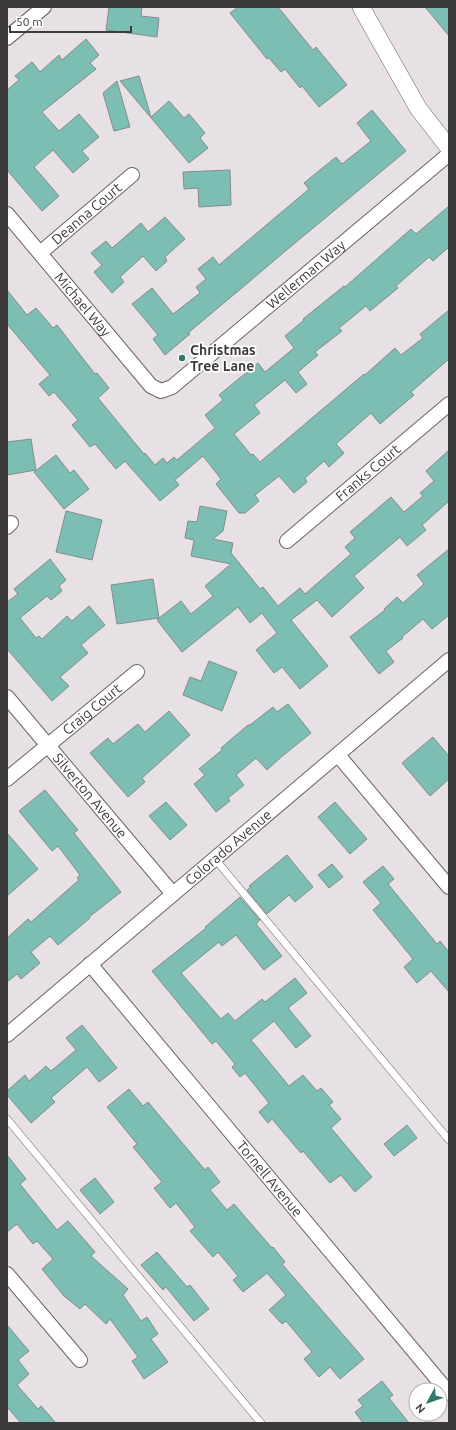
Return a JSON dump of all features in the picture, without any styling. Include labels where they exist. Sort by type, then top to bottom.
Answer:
[{"type":"street","points":[[7,38],[44,7]]},
{"type":"street","points":[[361,7],[418,108],[449,148]]},
{"type":"street","name":"Wellerman Way","points":[[161,391],[172,387],[449,154]]},
{"type":"street","name":"Deanna Court","points":[[40,253],[132,175]]},
{"type":"street","name":"Michael Way","points":[[7,214],[151,386],[161,391]]},
{"type":"street","name":"Franks Court","points":[[287,541],[449,404]]},
{"type":"street","name":"Colorado Avenue","points":[[7,1035],[449,660]]},
{"type":"street","name":"Craig Court","points":[[7,779],[137,672]]},
{"type":"street","name":"Silverton Avenue","points":[[7,697],[173,894]]},
{"type":"street","points":[[338,755],[449,887]]},
{"type":"street","name":"Tornell Avenue","points":[[90,964],[449,1393]]},
{"type":"street","points":[[7,1274],[80,1360]]},
{"type":"lane","points":[[215,859],[449,1140]]},
{"type":"lane","points":[[7,1120],[261,1423]]},
{"type":"building","points":[[109,7],[142,7],[141,16],[159,18],[157,37],[106,30]]},
{"type":"building","points":[[238,7],[278,7],[313,50],[316,47],[347,85],[319,107],[302,86],[300,88],[285,69],[281,72],[269,58],[267,59],[230,13]]},
{"type":"building","points":[[425,7],[449,7],[449,36]]},
{"type":"building","points":[[86,39],[99,55],[90,63],[96,69],[42,112],[59,131],[79,114],[99,137],[82,151],[89,159],[73,173],[53,150],[34,167],[59,196],[42,211],[7,170],[7,90],[19,80],[15,76],[32,62],[40,72],[59,55],[62,60]]},
{"type":"building","points":[[139,76],[151,117],[169,101],[184,118],[189,114],[205,133],[200,138],[208,148],[189,163],[120,81]]},
{"type":"building","points":[[117,81],[130,127],[114,131],[103,93]]},
{"type":"building","points":[[372,110],[406,151],[188,333],[190,334],[165,355],[153,339],[158,335],[132,304],[152,288],[173,314],[200,293],[196,287],[206,279],[198,269],[213,257],[219,265],[309,189],[304,183],[336,157],[342,164],[371,141],[357,123]]},
{"type":"building","points":[[230,170],[231,205],[199,207],[198,188],[184,189],[183,172]]},
{"type":"building","points":[[449,206],[449,247],[433,261],[429,257],[396,286],[398,288],[370,311],[366,306],[339,328],[342,331],[315,352],[318,355],[298,372],[307,384],[296,393],[285,380],[254,405],[260,413],[234,434],[251,455],[253,454],[260,462],[364,374],[365,375],[395,348],[401,355],[423,338],[420,334],[449,310],[449,359],[411,392],[414,395],[380,424],[371,413],[336,444],[344,453],[329,467],[324,461],[305,478],[307,482],[294,493],[279,476],[255,495],[259,501],[245,513],[239,513],[216,484],[221,479],[203,456],[175,480],[179,485],[160,501],[125,461],[116,469],[95,444],[90,447],[72,425],[78,420],[54,392],[49,396],[39,384],[50,375],[7,324],[7,290],[27,315],[36,308],[53,328],[57,325],[95,374],[97,373],[109,388],[98,398],[144,454],[145,453],[155,465],[163,458],[167,463],[174,457],[177,460],[215,428],[205,415],[223,400],[219,395],[258,363],[265,372],[294,348],[285,336],[304,320],[303,319],[344,286],[345,287],[411,229],[416,234]]},
{"type":"building","points":[[165,217],[185,239],[165,257],[167,261],[156,271],[143,256],[120,277],[124,282],[112,293],[94,272],[102,265],[91,253],[106,241],[112,248],[141,223],[148,232]]},
{"type":"building","points":[[31,439],[36,470],[7,475],[7,442]]},
{"type":"building","points":[[449,450],[449,501],[422,525],[426,530],[407,546],[400,537],[354,576],[364,588],[332,617],[317,600],[291,620],[328,666],[300,689],[282,667],[274,673],[256,650],[277,633],[262,613],[250,623],[238,607],[182,652],[157,620],[181,601],[191,614],[213,596],[205,586],[231,564],[191,556],[194,540],[185,538],[188,521],[197,522],[200,506],[227,511],[223,531],[213,539],[233,543],[231,553],[260,589],[263,587],[278,606],[300,588],[305,594],[351,554],[345,547],[355,538],[350,532],[391,497],[404,512],[423,496],[420,493],[434,481],[426,471]]},
{"type":"building","points":[[56,455],[70,473],[74,470],[89,489],[64,509],[34,472]]},
{"type":"building","points":[[66,511],[102,520],[92,560],[56,552]]},
{"type":"building","points":[[449,549],[449,615],[432,629],[423,619],[402,637],[403,638],[386,651],[394,662],[379,674],[350,637],[385,610],[384,609],[397,597],[403,603],[424,584],[417,575]]},
{"type":"building","points":[[50,559],[66,580],[59,586],[62,591],[51,600],[47,596],[20,618],[36,638],[39,636],[42,639],[67,616],[72,621],[89,606],[105,625],[81,645],[88,653],[60,677],[69,686],[52,701],[7,649],[7,602],[18,594],[14,589]]},
{"type":"building","points":[[153,579],[159,618],[117,624],[111,585]]},
{"type":"building","points":[[209,661],[237,672],[222,711],[183,695],[190,677],[201,681]]},
{"type":"building","points":[[288,704],[311,733],[267,770],[256,758],[236,775],[244,785],[228,798],[230,801],[216,812],[194,784],[205,775],[199,769],[222,750],[221,748],[248,725],[273,707],[277,712]]},
{"type":"building","points":[[169,711],[190,735],[142,778],[145,782],[128,797],[90,753],[108,738],[113,744],[138,724],[145,732]]},
{"type":"building","points":[[433,737],[449,756],[449,779],[430,796],[402,763]]},
{"type":"building","points":[[45,790],[78,830],[74,833],[121,892],[89,917],[90,918],[58,945],[50,936],[31,952],[40,963],[21,979],[17,974],[7,982],[7,938],[28,919],[31,922],[79,880],[77,878],[80,875],[58,846],[52,851],[19,811]]},
{"type":"building","points":[[166,802],[187,825],[170,840],[149,816]]},
{"type":"building","points":[[335,802],[367,839],[350,854],[318,817]]},
{"type":"building","points":[[7,833],[38,869],[7,896]]},
{"type":"building","points":[[287,855],[313,887],[295,902],[289,895],[267,914],[247,890],[251,887],[249,886]]},
{"type":"building","points":[[332,864],[343,877],[329,888],[318,875]]},
{"type":"building","points":[[383,866],[394,879],[388,884],[437,944],[440,941],[449,952],[449,992],[431,971],[417,983],[404,967],[413,959],[373,910],[381,903],[363,882]]},
{"type":"building","points":[[240,897],[260,920],[256,924],[282,956],[264,970],[236,935],[222,946],[219,942],[181,973],[221,1019],[228,1013],[235,1021],[262,999],[265,1002],[295,978],[307,993],[288,1008],[311,1036],[296,1048],[274,1021],[251,1040],[289,1086],[303,1075],[317,1091],[321,1088],[333,1102],[329,1105],[341,1119],[331,1128],[372,1177],[355,1192],[341,1175],[330,1183],[303,1151],[301,1153],[272,1119],[268,1123],[259,1112],[269,1103],[245,1073],[240,1077],[232,1067],[235,1064],[216,1041],[212,1044],[152,971],[206,928],[205,927]]},
{"type":"building","points":[[82,1025],[117,1068],[99,1082],[87,1067],[51,1098],[55,1102],[31,1123],[7,1095],[7,1091],[25,1075],[29,1081],[46,1066],[51,1071],[76,1050],[66,1038]]},
{"type":"building","points":[[129,1089],[143,1106],[148,1102],[205,1170],[208,1167],[220,1182],[210,1190],[227,1210],[234,1204],[272,1248],[273,1247],[285,1262],[282,1264],[364,1359],[340,1379],[330,1367],[319,1377],[304,1359],[312,1352],[286,1321],[282,1324],[269,1310],[286,1295],[267,1273],[243,1292],[233,1280],[238,1276],[218,1252],[213,1257],[190,1231],[195,1227],[176,1203],[170,1208],[154,1188],[162,1182],[133,1147],[137,1144],[107,1107]]},
{"type":"building","points":[[407,1125],[417,1138],[394,1156],[384,1144]]},
{"type":"building","points":[[7,1155],[26,1179],[20,1184],[57,1230],[68,1221],[95,1252],[91,1256],[128,1289],[123,1295],[141,1321],[147,1317],[158,1334],[151,1339],[168,1362],[144,1379],[132,1361],[138,1357],[110,1319],[106,1324],[85,1304],[80,1309],[64,1296],[42,1269],[53,1259],[37,1241],[33,1244],[17,1224],[7,1232]]},
{"type":"building","points":[[95,1178],[114,1202],[100,1214],[80,1190]]},
{"type":"building","points":[[157,1252],[187,1287],[190,1285],[209,1309],[194,1321],[166,1287],[163,1290],[141,1265]]},
{"type":"building","points":[[7,1325],[29,1351],[18,1360],[29,1374],[17,1385],[38,1409],[41,1406],[56,1423],[21,1423],[7,1407]]},
{"type":"building","points":[[382,1381],[393,1395],[389,1398],[409,1423],[363,1423],[355,1412],[363,1406],[358,1400]]},
{"type":"place","name":"Christmas Tree Lane","points":[[182,358]]}]
